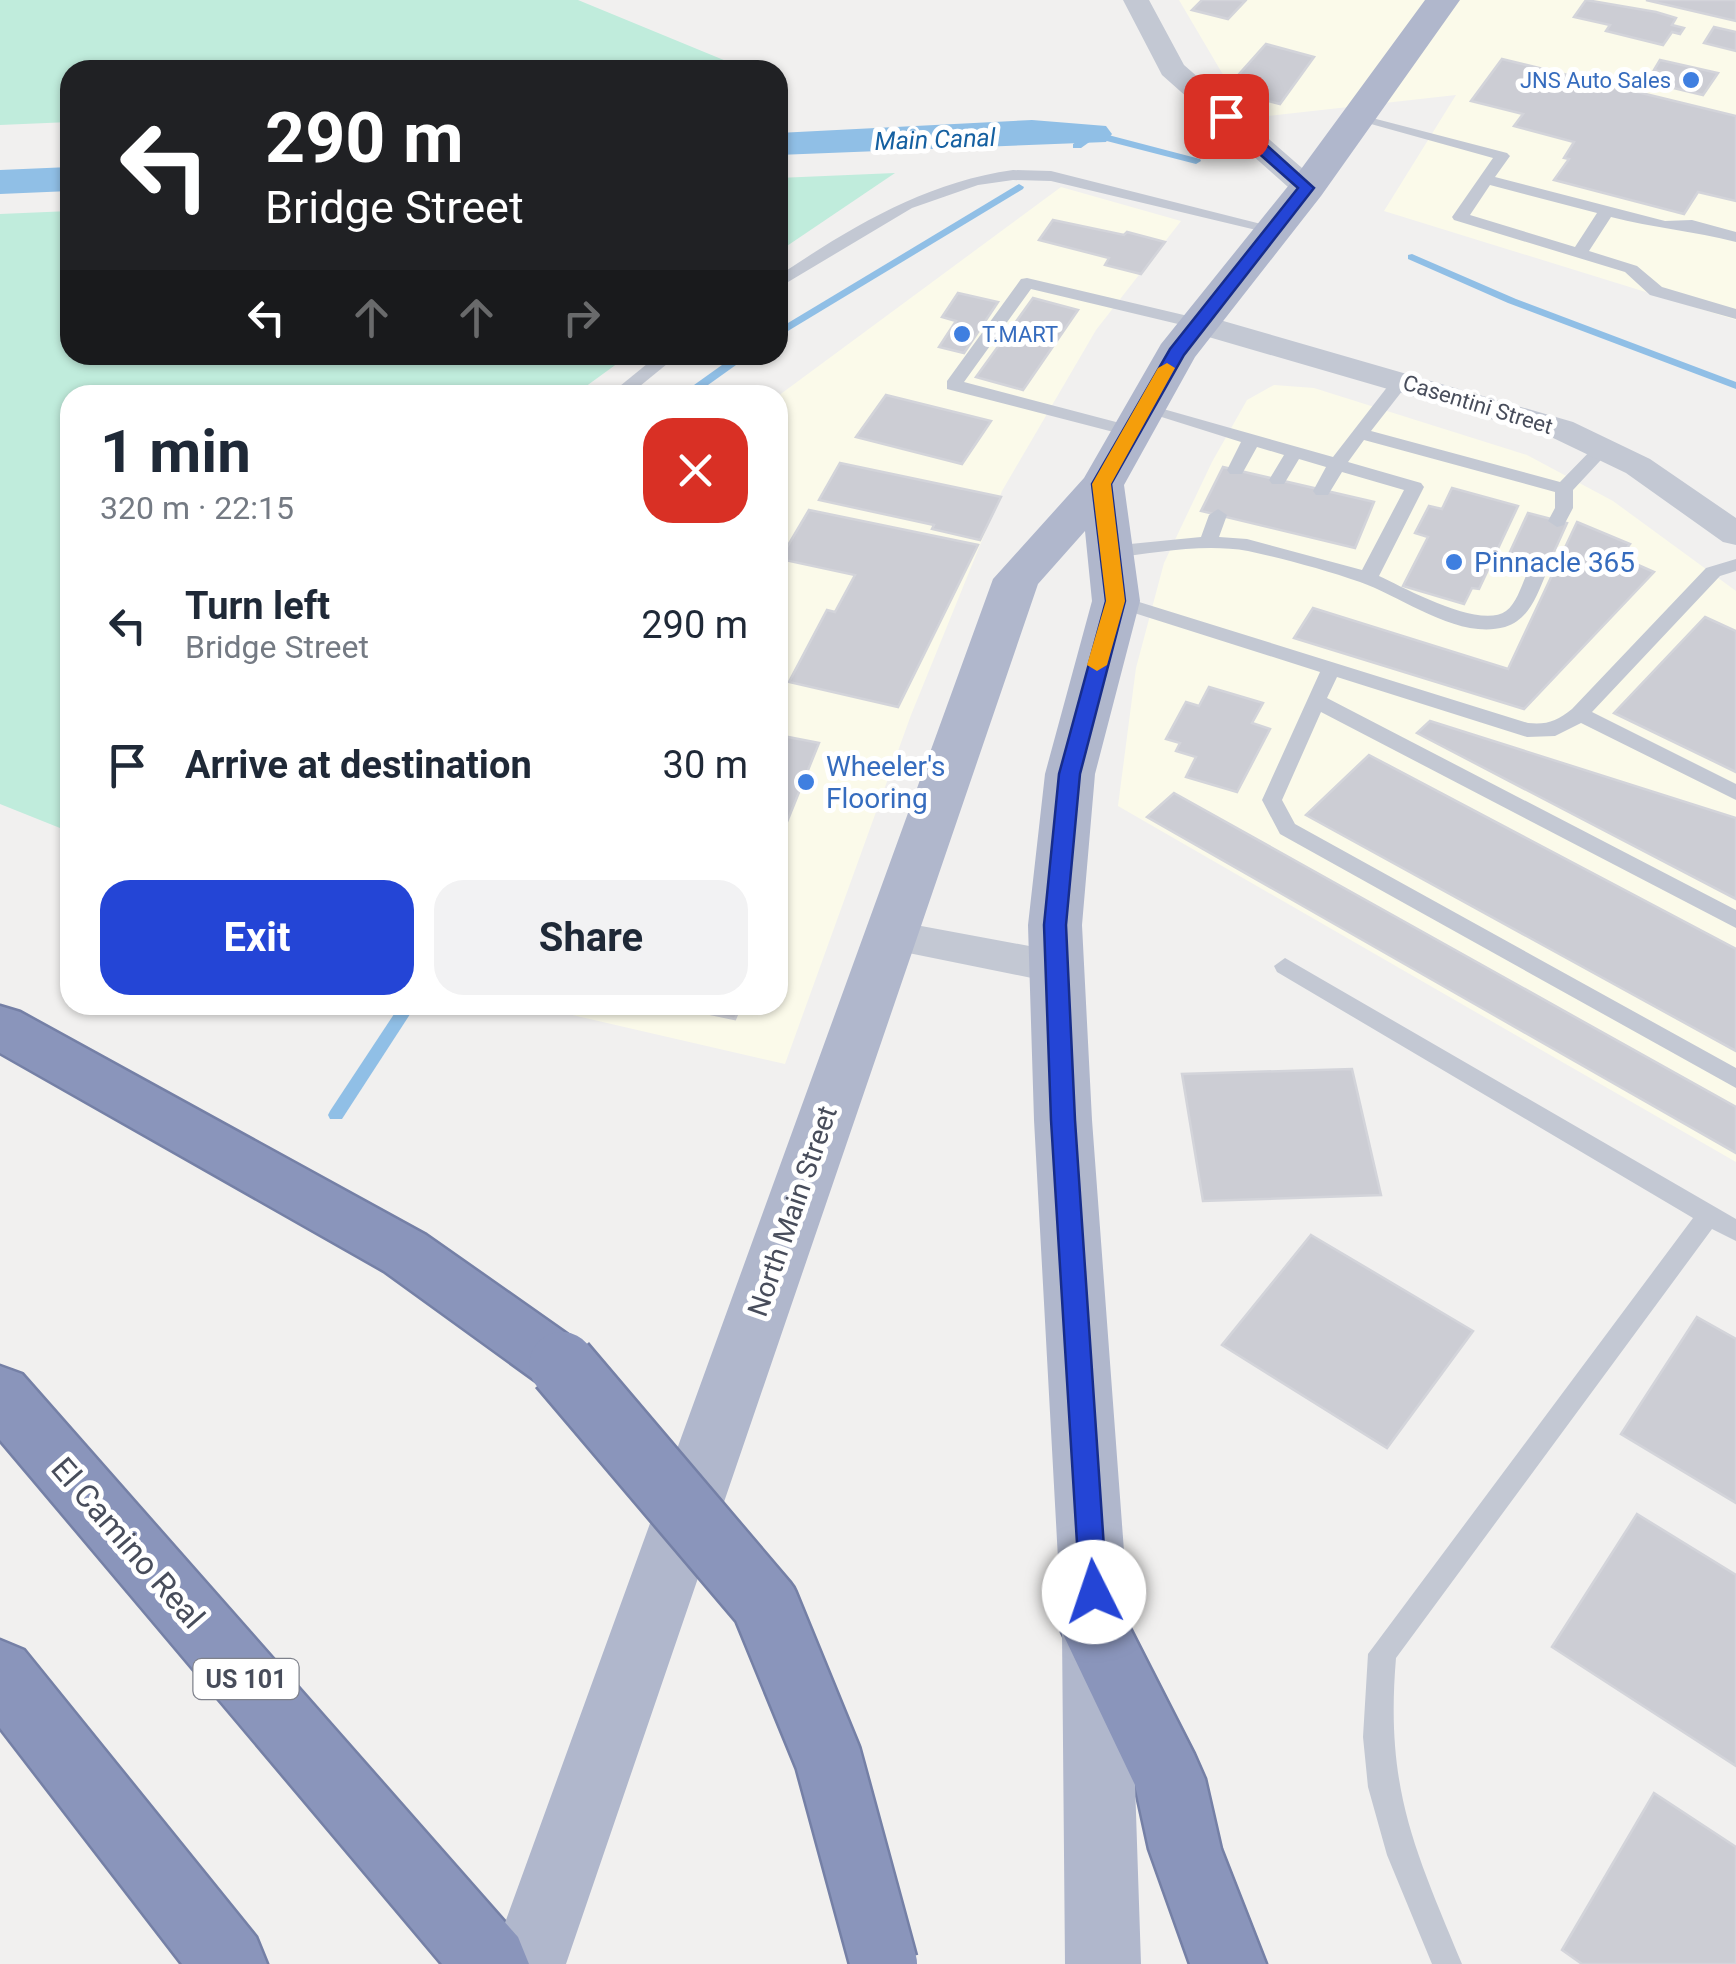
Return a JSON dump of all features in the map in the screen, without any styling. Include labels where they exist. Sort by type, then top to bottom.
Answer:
[{"type":"highway","points":[[0,1026],[405,1253],[562,1364],[764,1604],[828,1758],[884,1964]]},
{"type":"highway","name":"El Camino Real","points":[[0,1394],[491,1964]]},
{"type":"highway","points":[[1096,1632],[1169,1779],[1185,1849],[1228,1964]]},
{"type":"highway","points":[[0,1673],[229,1964]]},
{"type":"main road","name":"North Main Street","points":[[528,1964],[1016,579],[1102,484],[1136,420],[1199,324],[1306,188],[1443,0]]},
{"type":"main road","points":[[1102,484],[1113,576],[1070,774],[1055,925],[1096,1632],[1103,1964]]},
{"type":"street","points":[[1136,0],[1172,68],[1306,188]]},
{"type":"street","name":"Casentini Street","points":[[1199,324],[1512,412],[1604,447],[1666,484],[1736,534]]},
{"type":"street","points":[[888,935],[1056,967]]},
{"type":"lane","points":[[1358,116],[1502,156],[1460,218],[1631,269],[1656,291],[1736,314]]},
{"type":"lane","points":[[788,277],[904,206],[979,176],[1016,172],[1051,176],[1273,229]]},
{"type":"lane","points":[[1486,179],[1665,226],[1692,225],[1736,237]]},
{"type":"lane","points":[[1579,253],[1607,210]]},
{"type":"lane","points":[[1199,324],[1027,283],[953,385],[1251,440],[1415,487],[1368,578]]},
{"type":"lane","points":[[630,385],[656,365]]},
{"type":"lane","points":[[1322,490],[1337,464],[1401,381]]},
{"type":"lane","points":[[1361,434],[1564,489]]},
{"type":"lane","points":[[1236,470],[1251,440]]},
{"type":"lane","points":[[1556,521],[1564,508],[1564,489],[1604,447]]},
{"type":"lane","points":[[1278,480],[1294,453]]},
{"type":"lane","points":[[1208,542],[1218,514]]},
{"type":"lane","points":[[1247,546],[1256,524]]},
{"type":"lane","points":[[1294,557],[1304,535]]},
{"type":"lane","points":[[1113,576],[1208,542],[1247,546],[1368,578],[1481,624],[1496,624],[1517,613],[1536,574]]},
{"type":"lane","points":[[1113,576],[1330,669],[1526,730],[1549,733],[1562,729],[1578,714],[1713,572],[1736,564]]},
{"type":"lane","points":[[1330,669],[1272,800],[1288,828],[1736,1079]]},
{"type":"lane","points":[[1316,701],[1736,920]]},
{"type":"lane","points":[[1578,714],[1736,793]]},
{"type":"lane","points":[[1285,966],[1736,1231]]},
{"type":"lane","points":[[1447,1964],[1406,1868],[1383,1786],[1376,1719],[1382,1654],[1709,1216]]},
{"type":"shaded area","points":[[1179,0],[1736,0],[1736,320],[1384,211],[1456,95],[1267,116],[1235,95]]},
{"type":"shaded area","points":[[1061,187],[1181,221],[1096,330],[1002,491],[911,715],[785,1064],[572,1015],[788,1015],[788,389]]},
{"type":"shaded area","points":[[1274,385],[1314,388],[1527,455],[1613,501],[1736,591],[1736,1162],[1118,806],[1136,668],[1164,563],[1212,462],[1247,400]]},
{"type":"green space","points":[[0,0],[578,0],[724,60],[60,60],[60,122],[0,125]]},
{"type":"green space","points":[[895,173],[788,245],[788,178]]},
{"type":"green space","points":[[60,211],[60,365],[615,365],[588,385],[60,385],[60,828],[0,804],[0,214]]},
{"type":"building","points":[[1202,0],[1245,1],[1228,19],[1192,10]]},
{"type":"building","points":[[1586,0],[1656,12],[1676,18],[1672,25],[1684,28],[1680,34],[1672,32],[1663,45],[1606,31],[1610,25],[1574,17]]},
{"type":"building","points":[[1646,0],[1736,0],[1736,21]]},
{"type":"building","points":[[1714,27],[1736,32],[1736,51],[1704,43]]},
{"type":"building","points":[[1266,44],[1314,57],[1280,104],[1241,94],[1233,81]]},
{"type":"building","points":[[1502,59],[1736,116],[1736,201],[1698,192],[1684,214],[1554,180],[1569,159],[1564,158],[1574,142],[1514,126],[1523,114],[1471,101]]},
{"type":"building","name":"JNS Auto Sales","points":[[1660,60],[1718,73],[1703,95],[1665,86],[1673,75],[1654,70]]},
{"type":"building","points":[[1053,220],[1165,242],[1141,274],[1105,265],[1109,258],[1039,240]]},
{"type":"building","name":"T.MART","points":[[958,293],[998,302],[964,353],[939,347],[956,321],[942,317]]},
{"type":"building","points":[[1033,298],[1078,310],[1023,390],[976,377]]},
{"type":"building","points":[[886,395],[991,421],[962,464],[856,437]]},
{"type":"building","points":[[840,463],[1001,497],[980,540],[932,529],[934,525],[819,500]]},
{"type":"building","points":[[1223,467],[1374,502],[1355,548],[1201,511]]},
{"type":"building","name":"Pinnacle 365","points":[[1452,488],[1518,506],[1479,589],[1472,588],[1464,604],[1403,586],[1428,537],[1415,533],[1429,506],[1442,509]]},
{"type":"building","points":[[809,510],[978,545],[898,707],[789,682],[827,610],[835,612],[855,575],[788,561],[788,545]]},
{"type":"building","points":[[1528,513],[1567,523],[1543,576],[1504,565]]},
{"type":"building","points":[[1577,522],[1630,544],[1620,557],[1654,572],[1524,709],[1294,638],[1313,608],[1508,669]]},
{"type":"building","points":[[1705,617],[1736,631],[1736,772],[1614,713]]},
{"type":"building","points":[[1209,687],[1263,703],[1252,723],[1270,729],[1237,792],[1186,777],[1196,757],[1176,751],[1180,743],[1166,739],[1186,702],[1199,706]]},
{"type":"building","points":[[1430,721],[1736,818],[1736,899],[1417,733]]},
{"type":"building","points":[[788,737],[819,743],[788,819]]},
{"type":"building","points":[[1369,755],[1736,949],[1736,1051],[1306,815]]},
{"type":"building","points":[[1174,793],[1736,1107],[1736,1153],[1147,817]]},
{"type":"building","points":[[1352,1069],[1381,1195],[1203,1201],[1182,1074]]},
{"type":"building","points":[[1311,1235],[1473,1331],[1387,1448],[1222,1345]]},
{"type":"building","points":[[1697,1317],[1736,1339],[1736,1503],[1621,1434]]},
{"type":"building","points":[[1637,1514],[1736,1575],[1736,1766],[1552,1647]]},
{"type":"building","points":[[1654,1793],[1736,1847],[1736,1964],[1582,1964],[1562,1950]]},
{"type":"waterway","name":"Main Canal","points":[[788,143],[1032,131],[1093,134]]},
{"type":"waterway","points":[[1077,146],[1093,134],[1196,161]]},
{"type":"waterway","name":"Main Canal","points":[[0,182],[60,179]]},
{"type":"waterway","points":[[788,328],[1019,187]]},
{"type":"waterway","points":[[1412,257],[1512,301],[1736,386]]},
{"type":"waterway","points":[[700,385],[730,365]]},
{"type":"waterway","points":[[336,1115],[401,1015]]},
{"type":"slow traffic","points":[[1097,665],[1116,601],[1102,484],[1167,368]]},
{"type":"place","name":"JNS Auto Sales","points":[[1691,80]]},
{"type":"place","name":"T.MART","points":[[962,334]]},
{"type":"place","name":"Pinnacle 365","points":[[1454,562]]},
{"type":"place","name":"Wheeler's Flooring","points":[[806,782]]},
{"type":"route","points":[[1094,1592],[1063,1120],[1055,925],[1060,862],[1070,774],[1085,705],[1116,601],[1102,484],[1176,353],[1306,188],[1226,116]]}]
